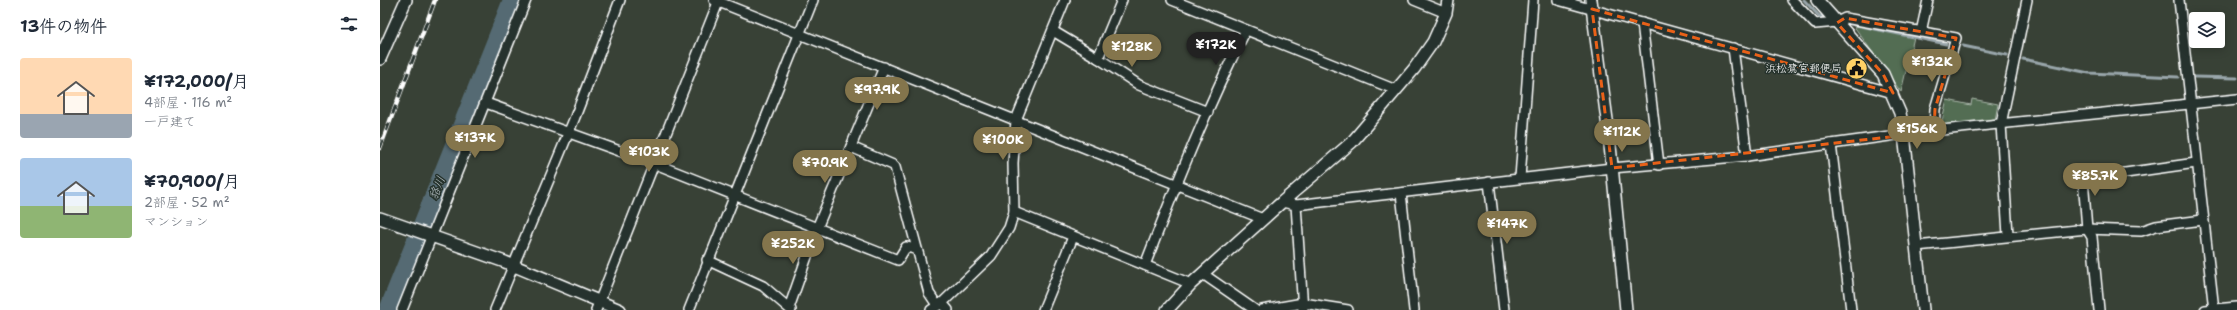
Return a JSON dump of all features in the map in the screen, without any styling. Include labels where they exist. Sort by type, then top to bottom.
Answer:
[{"type":"street","points":[[380,59],[406,0]]},
{"type":"street","points":[[402,310],[526,0]]},
{"type":"street","points":[[495,310],[568,134],[620,0]]},
{"type":"street","points":[[689,310],[707,260],[735,196],[813,0]]},
{"type":"street","points":[[937,306],[991,256],[1009,228],[1014,212],[1013,163],[1016,120],[1065,0]]},
{"type":"street","points":[[1098,58],[1122,0]]},
{"type":"street","points":[[1172,0],[1396,90]]},
{"type":"street","points":[[1414,0],[1446,13]]},
{"type":"street","points":[[1167,310],[1191,284],[1282,202],[1352,142],[1414,69],[1433,42],[1446,13],[1448,0]]},
{"type":"street","points":[[1520,178],[1533,0]]},
{"type":"street","points":[[1558,0],[1592,4],[1642,23],[1892,93]]},
{"type":"street","points":[[1792,0],[1815,24],[1839,21],[1956,38],[1935,109],[1934,132]]},
{"type":"street","points":[[1817,0],[1839,21],[1883,74],[1900,113],[1904,134],[1923,310]]},
{"type":"street","points":[[1921,32],[1928,0]]},
{"type":"street","points":[[2008,235],[2001,124],[2027,0]]},
{"type":"street","points":[[2179,0],[2203,220],[2211,310],[2237,307]]},
{"type":"street","points":[[598,306],[717,1],[1263,219]]},
{"type":"street","points":[[1592,4],[1612,168],[1626,310]]},
{"type":"street","points":[[1642,23],[1659,165]]},
{"type":"street","points":[[1145,264],[1176,184],[1208,112],[1224,71],[1246,30]]},
{"type":"street","points":[[1053,31],[1139,85],[1208,112]]},
{"type":"street","points":[[1732,48],[1747,156]]},
{"type":"street","points":[[707,260],[762,286],[790,309],[817,228],[884,67]]},
{"type":"street","points":[[1282,202],[1296,205],[1612,168],[1747,156],[1904,134],[2237,99]]},
{"type":"street","points":[[486,103],[568,134],[653,163],[898,260],[906,247],[916,249]]},
{"type":"street","points":[[1831,144],[1851,310]]},
{"type":"street","points":[[851,147],[893,165],[929,293],[937,306],[948,310]]},
{"type":"street","points":[[2098,310],[2092,237],[2088,229],[2083,179],[2196,163]]},
{"type":"street","points":[[1489,182],[1504,310]]},
{"type":"street","points":[[1400,193],[1414,310]]},
{"type":"street","points":[[1296,205],[1303,306]]},
{"type":"street","points":[[1014,212],[1191,284]]},
{"type":"street","points":[[380,218],[513,266],[598,306],[620,310]]},
{"type":"street","points":[[1916,246],[2008,235],[2088,229],[2141,231],[2156,226],[2203,220]]},
{"type":"street","points":[[1044,310],[1073,237]]},
{"type":"street","points":[[1203,274],[1255,310]]},
{"type":"street","points":[[1262,310],[1303,306],[1348,310]]},
{"type":"highlighted area","points":[[1592,9],[1893,93],[1883,74],[1837,23],[1845,18],[1956,38],[1935,109],[1934,132],[1612,168]]},
{"type":"green space","points":[[1853,25],[1914,37],[1901,92]]},
{"type":"green space","points":[[1972,99],[1998,104],[1995,120],[1941,125],[1947,100],[1971,105]]},
{"type":"waterway","name":"貉川","points":[[388,310],[512,0]]},
{"type":"waterway","points":[[1804,0],[1819,16],[1827,18]]},
{"type":"waterway","points":[[1842,22],[1946,44]]},
{"type":"waterway","points":[[1963,46],[2007,55]]},
{"type":"waterway","points":[[2023,59],[2089,73],[2178,77]]},
{"type":"waterway","points":[[2195,77],[2237,78]]},
{"type":"railway","points":[[380,148],[435,0]]},
{"type":"place","name":"浜松鷺宮郵便局","points":[[1857,68]]}]
